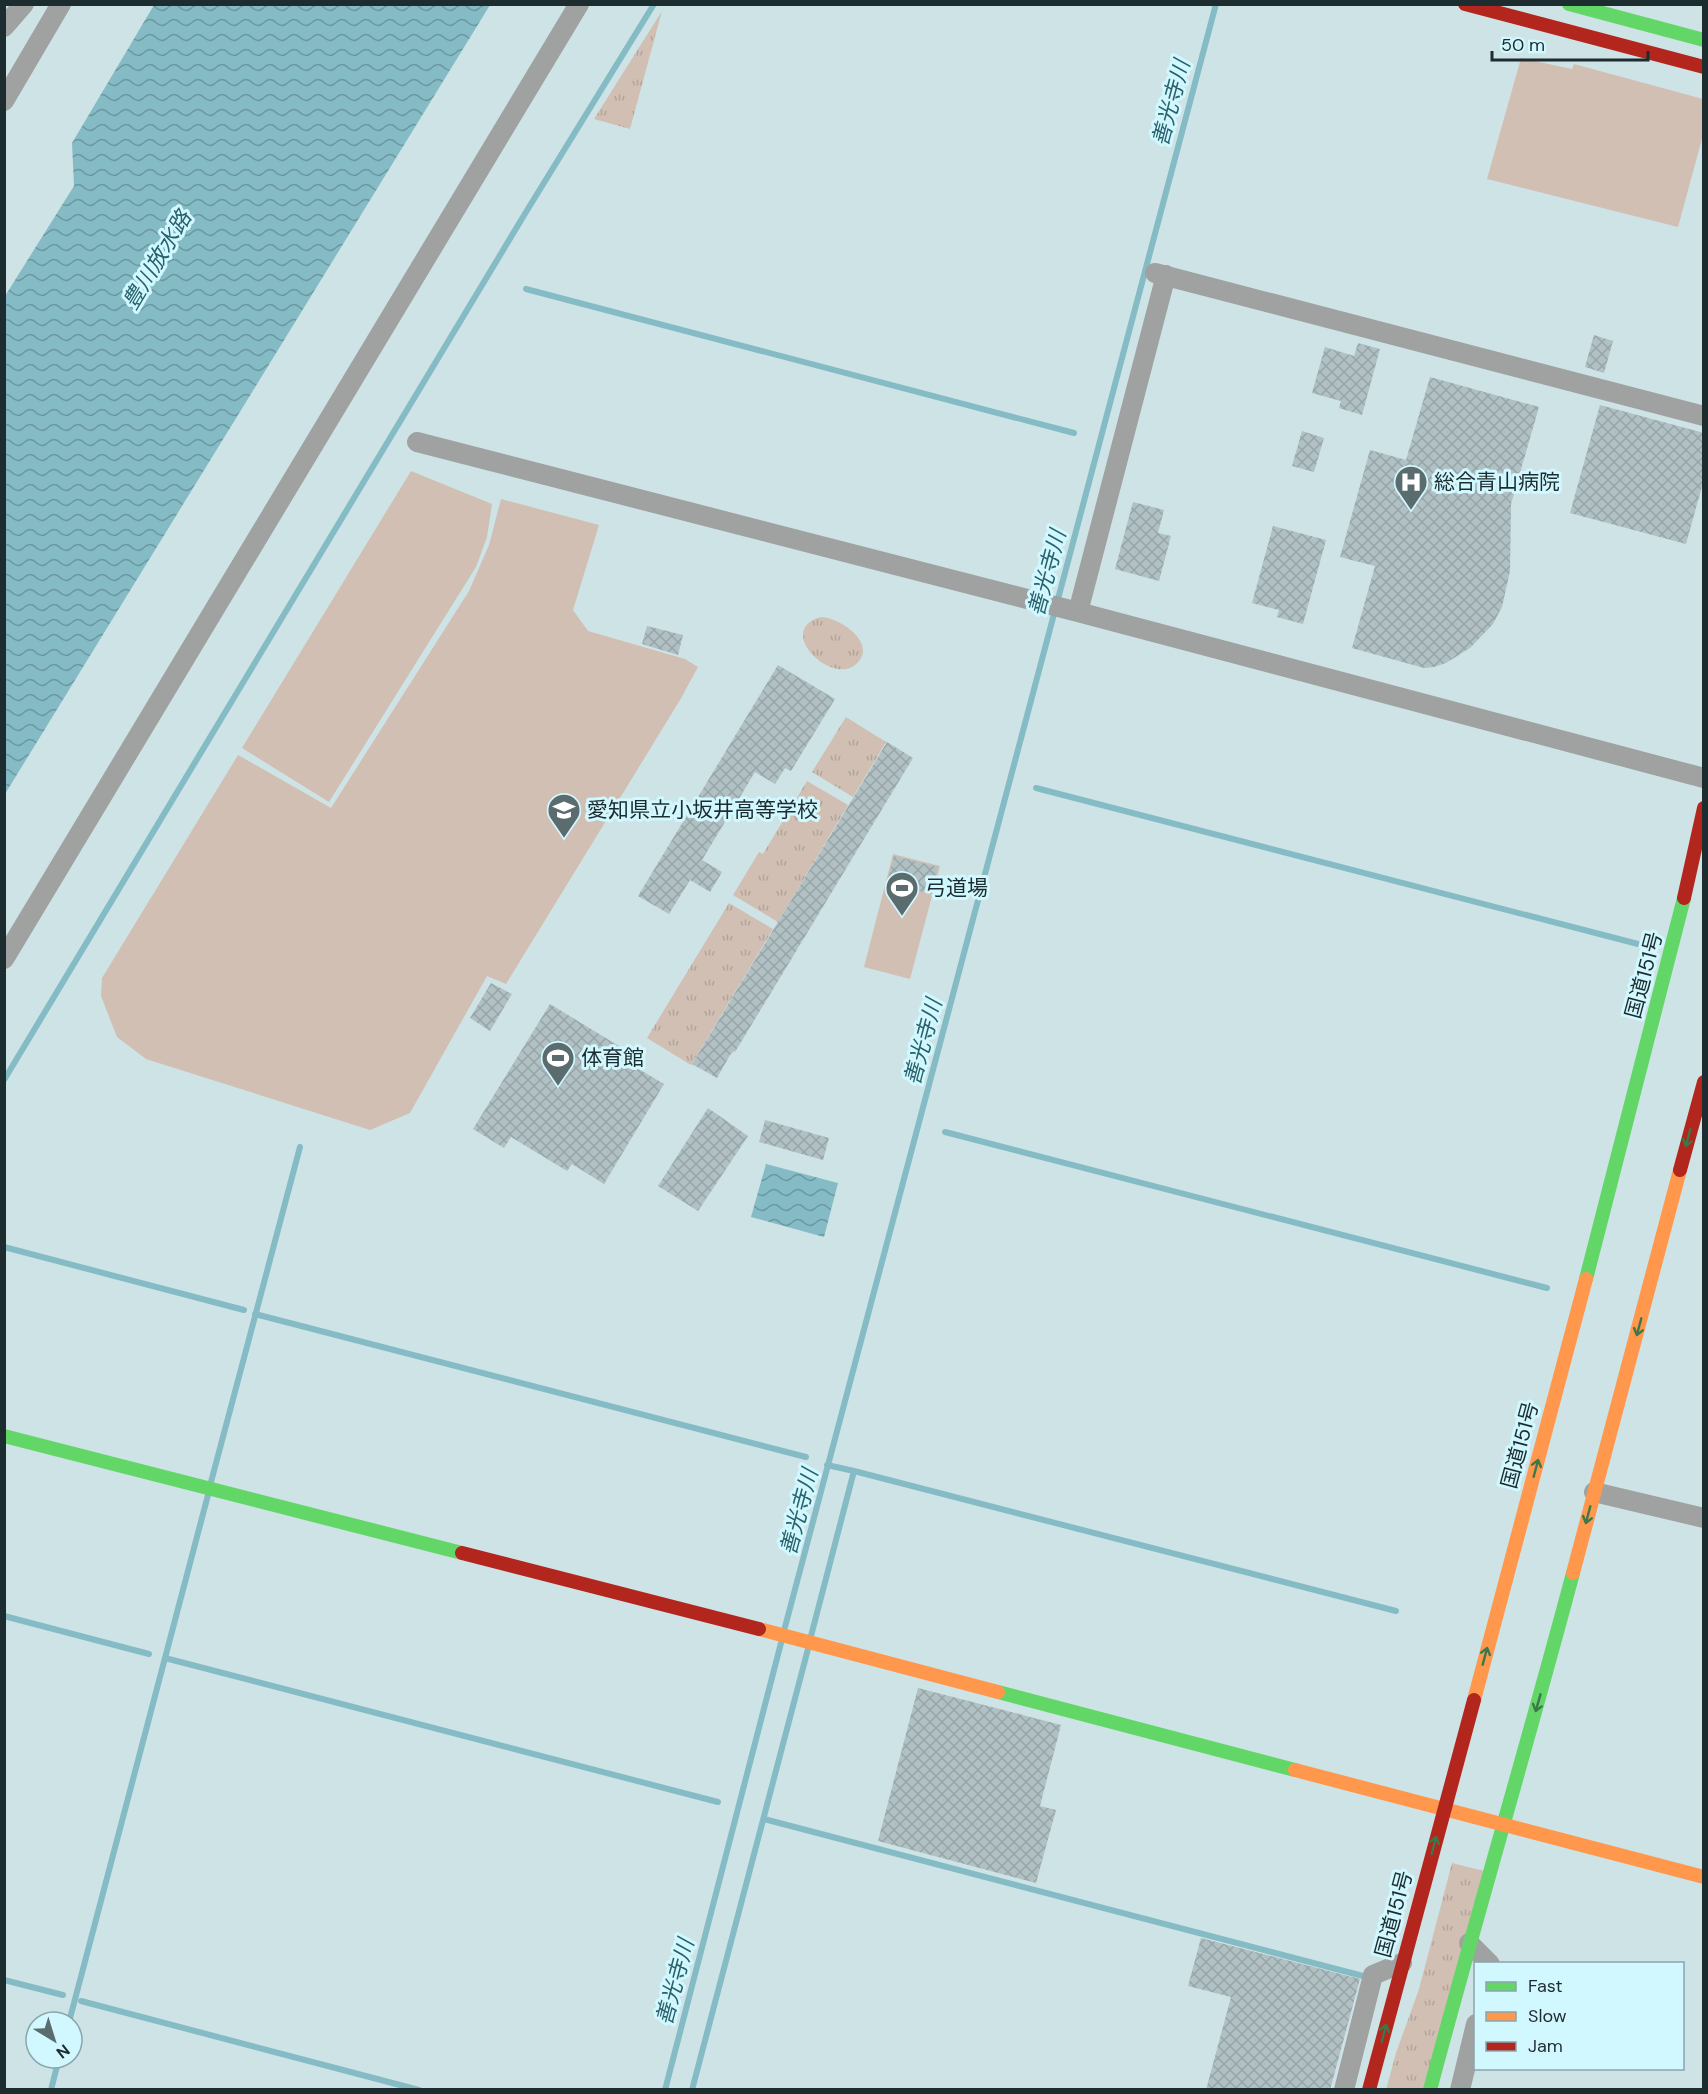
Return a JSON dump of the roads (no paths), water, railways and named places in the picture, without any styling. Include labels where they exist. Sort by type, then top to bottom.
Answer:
[{"type":"main road","points":[[1465,4],[1704,67]]},
{"type":"main road","points":[[1569,4],[1704,40]]},
{"type":"main road","name":"国道151号","points":[[1369,2090],[1682,914],[1704,808]]},
{"type":"main road","points":[[1430,2090],[1469,1943],[1544,1682],[1704,1082]]},
{"type":"main road","points":[[4,1436],[793,1638],[1704,1877]]},
{"type":"street","points":[[4,27],[24,4]]},
{"type":"street","points":[[4,101],[61,4]]},
{"type":"street","points":[[4,959],[579,4]]},
{"type":"street","points":[[1071,610],[1160,274],[1704,416]]},
{"type":"street","points":[[417,442],[1071,610],[1704,778]]},
{"type":"street","points":[[1594,1492],[1704,1518]]},
{"type":"street","points":[[1469,1943],[1488,1962]]},
{"type":"street","points":[[1344,2090],[1373,1975],[1402,1963]]},
{"type":"street","points":[[1460,2090],[1474,2032]]},
{"type":"water","name":"豊川放水路","points":[[154,5],[490,5],[5,794],[5,296],[74,186],[72,143]]},
{"type":"water","points":[[766,1164],[838,1183],[824,1237],[751,1217]]},
{"type":"waterway","points":[[4,1080],[526,212],[654,4]]},
{"type":"waterway","name":"善光寺川","points":[[785,1627],[1216,4]]},
{"type":"waterway","points":[[526,289],[1074,433]]},
{"type":"waterway","points":[[1036,788],[1638,944]]},
{"type":"waterway","points":[[945,1132],[1547,1288]]},
{"type":"waterway","points":[[211,1482],[300,1147]]},
{"type":"waterway","points":[[4,1247],[244,1310]]},
{"type":"waterway","points":[[255,1314],[806,1457]]},
{"type":"waterway","points":[[811,1636],[854,1471],[827,1465]]},
{"type":"waterway","points":[[854,1471],[1396,1611]]},
{"type":"waterway","points":[[72,2010],[208,1495]]},
{"type":"waterway","points":[[4,1616],[149,1654]]},
{"type":"waterway","name":"善光寺川","points":[[665,2090],[781,1643]]},
{"type":"waterway","points":[[692,2090],[808,1649]]},
{"type":"waterway","points":[[165,1658],[718,1802]]},
{"type":"waterway","points":[[764,1819],[1363,1976]]},
{"type":"waterway","points":[[4,1980],[63,1995]]},
{"type":"waterway","points":[[81,2001],[419,2090]]},
{"type":"waterway","points":[[51,2090],[56,2070]]},
{"type":"place","name":"総合青山病院","points":[[1411,511]]},
{"type":"place","name":"愛知県立小坂井高等学校","points":[[564,839]]},
{"type":"place","name":"弓道場","points":[[902,917]]},
{"type":"place","name":"体育館","points":[[558,1087]]}]
